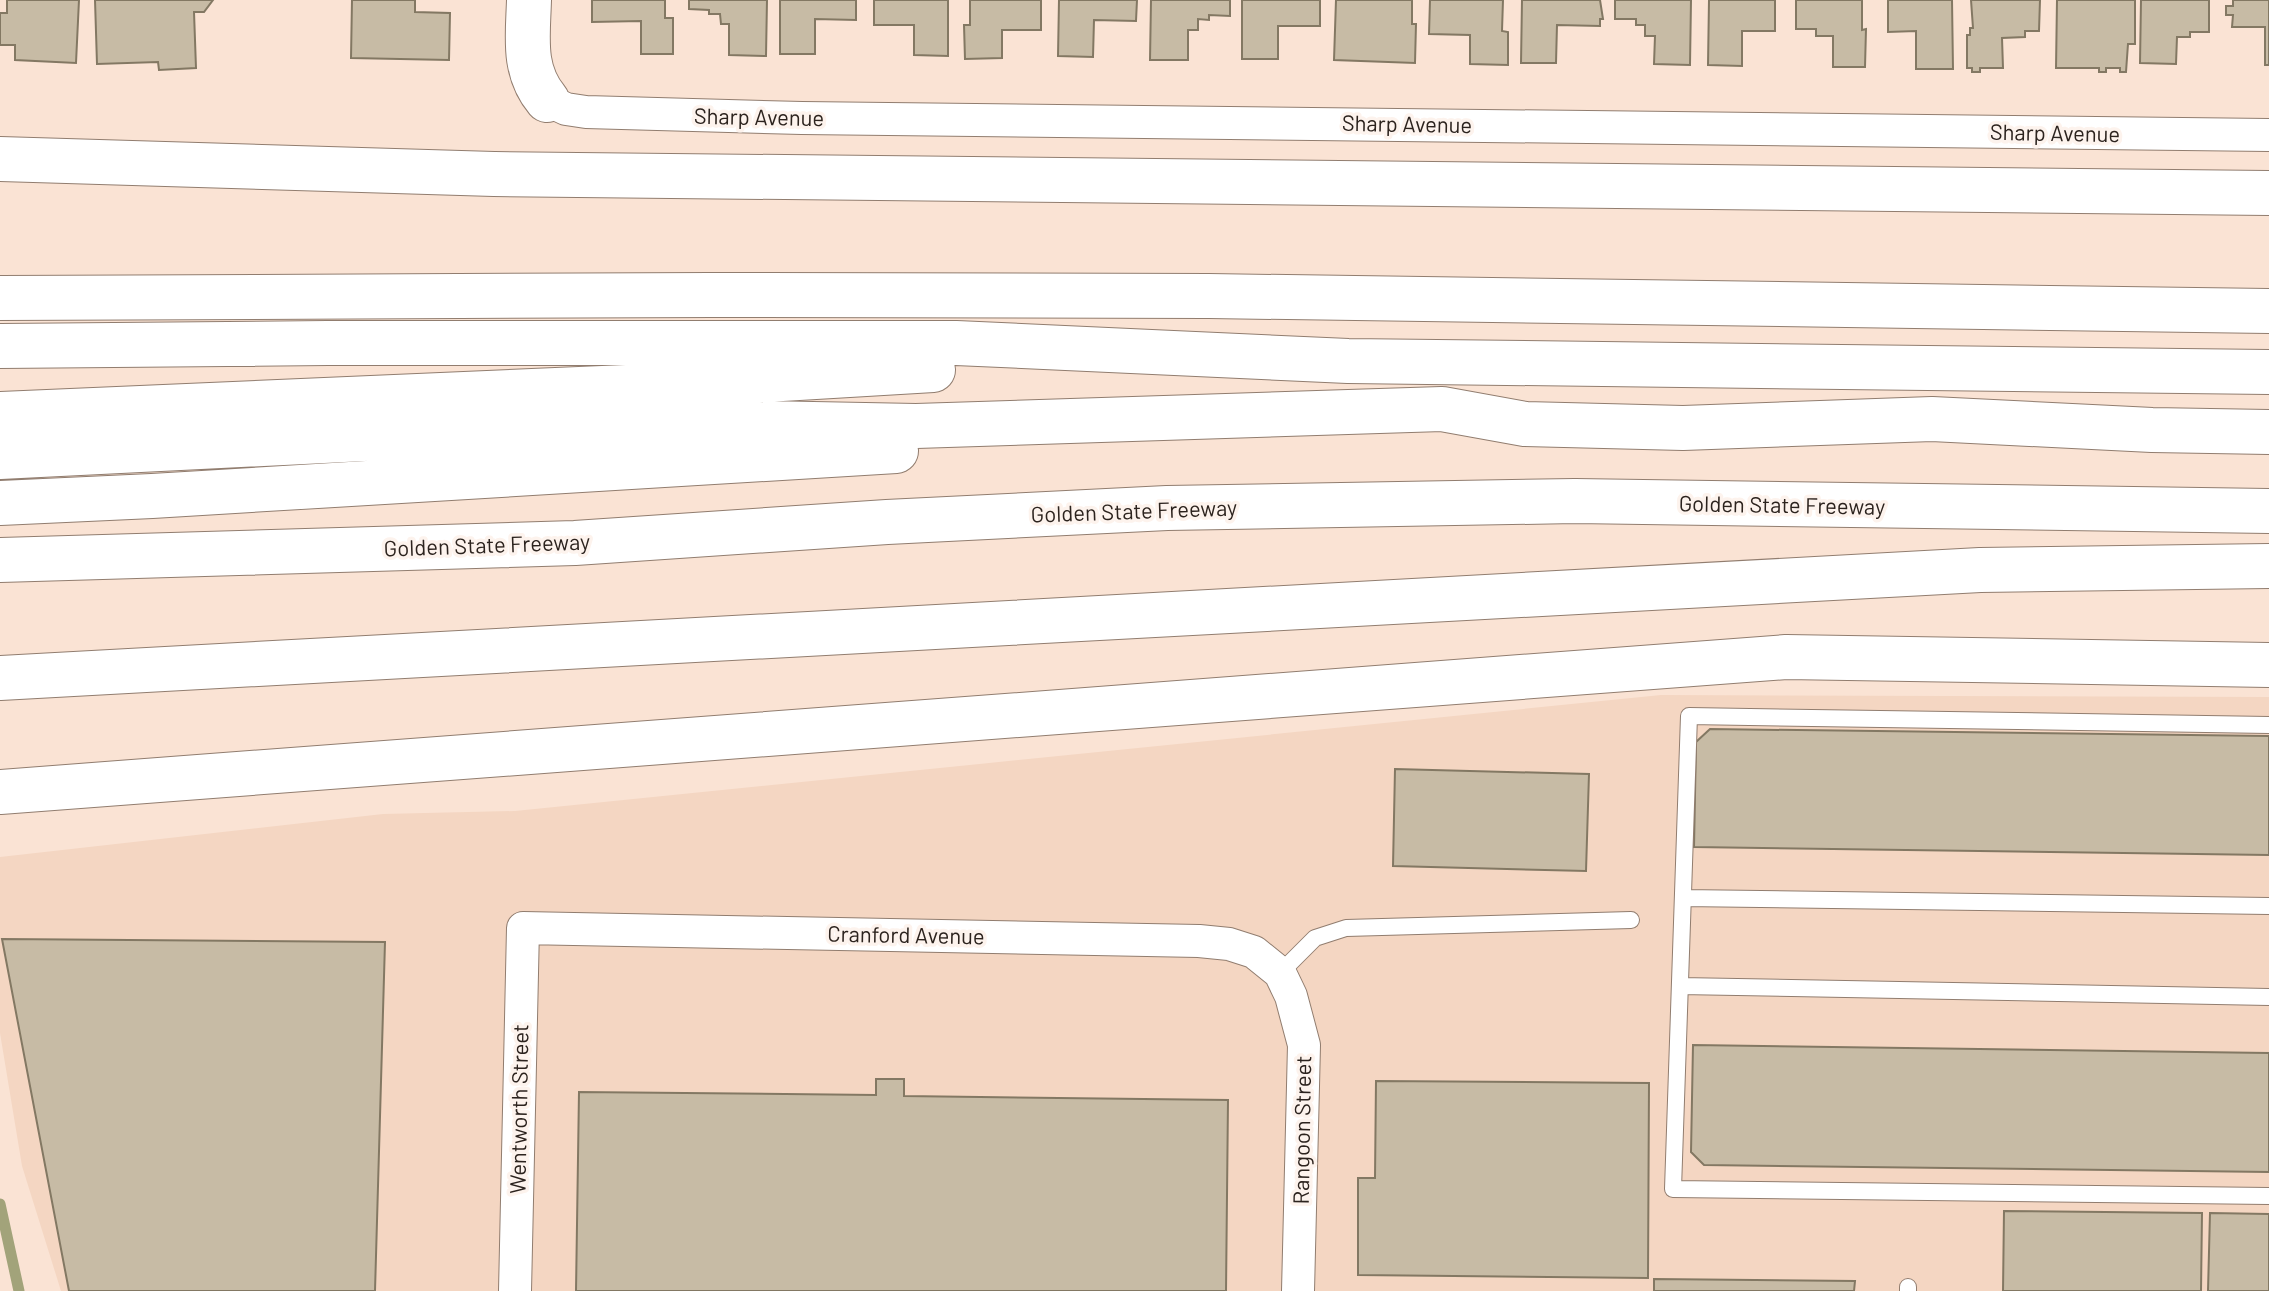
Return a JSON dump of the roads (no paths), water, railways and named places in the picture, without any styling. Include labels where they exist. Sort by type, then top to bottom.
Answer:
[{"type":"main road","points":[[529,0],[528,59],[536,88],[547,100]]},
{"type":"main road","points":[[0,159],[494,174],[2269,193]]},
{"type":"main road","points":[[0,298],[1209,296],[2269,311]]},
{"type":"main road","points":[[0,346],[925,343],[1348,361],[2269,372]]},
{"type":"main road","points":[[0,414],[697,384],[1049,363],[1103,350]]},
{"type":"main road","points":[[0,457],[704,422],[916,426],[1442,409],[1525,424],[1683,428],[1932,419],[2152,430],[2269,432]]},
{"type":"main road","points":[[0,503],[1032,443],[1341,434],[1444,436],[1525,424]]},
{"type":"main road","name":"Golden State Freeway","points":[[0,560],[575,543],[887,522],[1167,508],[1575,501],[2269,511]]},
{"type":"main road","points":[[0,678],[1980,570],[2269,566]]},
{"type":"main road","points":[[0,792],[1786,657],[2269,665]]},
{"type":"street","name":"Sharp Avenue","points":[[547,100],[566,109],[586,112],[802,118],[2269,135]]},
{"type":"street","name":"Cranford Avenue","points":[[523,928],[1199,941],[1229,944],[1254,952],[1280,973]]},
{"type":"street","name":"Wentworth Street","points":[[515,1291],[523,928]]},
{"type":"street","name":"Rangoon Street","points":[[1280,973],[1291,996],[1304,1045],[1298,1291]]},
{"type":"lane","points":[[2269,725],[1689,716],[1673,1189],[2269,1196]]},
{"type":"lane","points":[[1683,898],[2269,906]]},
{"type":"lane","points":[[1280,973],[1315,938],[1346,928],[1631,920]]},
{"type":"lane","points":[[1680,986],[2269,997]]},
{"type":"waterway","points":[[0,1204],[19,1291]]}]
